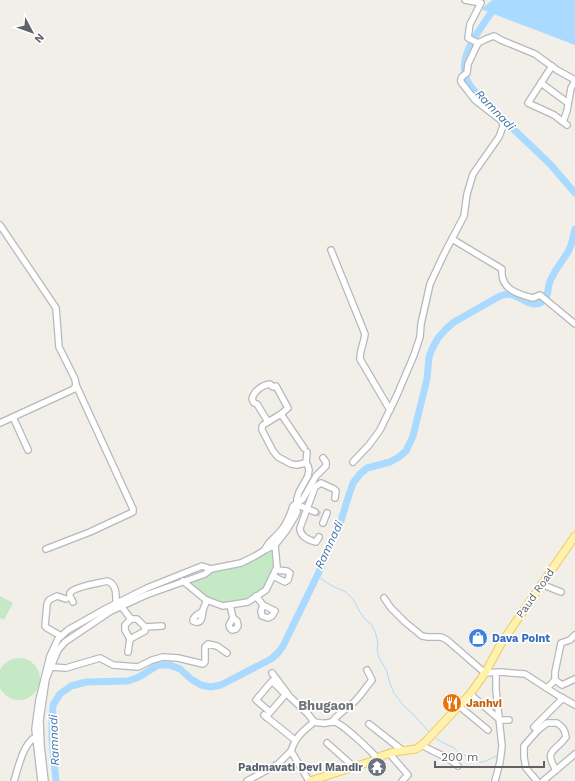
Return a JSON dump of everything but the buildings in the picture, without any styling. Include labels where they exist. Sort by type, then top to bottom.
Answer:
[{"type":"main road","name":"Paud Road","points":[[422,745],[470,694],[485,673],[502,642],[575,536]]},
{"type":"main road","points":[[314,780],[378,759],[389,753],[416,749],[422,745]]},
{"type":"street","points":[[465,0],[482,1],[470,24],[468,38],[475,41],[494,36],[535,54],[575,80],[570,88],[565,124],[554,115],[528,103],[552,66]]},
{"type":"street","points":[[353,462],[374,439],[390,410],[414,355],[420,336],[420,324],[430,284],[464,216],[467,194],[473,174],[499,137],[503,126],[502,121],[475,100],[461,82],[461,79],[465,74],[475,41]]},
{"type":"street","points":[[541,83],[568,103]]},
{"type":"street","points":[[0,225],[56,308],[58,347],[76,379],[76,385],[133,509],[133,512],[90,532],[46,549]]},
{"type":"street","points":[[452,239],[502,269],[501,277],[508,288],[522,295],[533,298],[540,295],[575,324]]},
{"type":"street","points":[[331,250],[365,334],[360,352],[360,359],[390,410]]},
{"type":"street","points":[[268,422],[257,404],[254,403],[252,399],[256,391],[266,384],[270,384],[273,387],[276,386],[288,408],[281,414],[268,422],[263,425],[262,430],[273,451],[278,457],[291,464],[297,465],[306,463]]},
{"type":"street","points":[[0,424],[74,389],[76,385]]},
{"type":"street","points":[[45,781],[38,736],[35,729],[38,700],[50,656],[56,649],[118,605],[205,574],[211,569],[241,563],[275,545],[286,531],[297,512],[297,498],[308,476],[309,470],[306,463],[306,450],[281,414]]},
{"type":"street","points":[[13,417],[28,450]]},
{"type":"street","points":[[265,550],[269,541],[278,534],[286,524],[291,515],[293,506],[298,504],[303,499],[316,476],[326,466],[326,462],[323,458]]},
{"type":"street","points":[[319,537],[316,542],[305,538],[300,531],[315,487],[321,483],[334,488],[336,491],[335,498]]},
{"type":"street","points":[[298,504],[315,512]]},
{"type":"street","points":[[324,523],[327,513]]},
{"type":"street","points":[[183,581],[207,600],[223,606],[248,602],[266,590],[276,570],[275,545]]},
{"type":"street","points":[[40,781],[38,736],[40,720],[46,680],[52,667],[58,639],[68,630],[118,605],[146,588],[202,566],[211,569]]},
{"type":"street","points":[[273,576],[285,582],[288,580],[290,573],[287,571],[276,570]]},
{"type":"street","points":[[73,602],[70,596],[73,590],[111,582],[114,587],[118,605],[131,619]]},
{"type":"street","points":[[542,584],[561,592]]},
{"type":"street","points":[[61,636],[45,626],[47,604],[49,600],[57,596],[66,599]]},
{"type":"street","points":[[256,596],[263,605]]},
{"type":"street","points":[[384,598],[391,608],[422,636],[441,637],[447,640],[485,673],[525,674],[574,704]]},
{"type":"street","points":[[203,611],[207,600]]},
{"type":"street","points":[[230,605],[233,618]]},
{"type":"street","points":[[128,652],[130,639],[125,630],[125,625],[131,619],[137,619],[145,627],[162,626]]},
{"type":"street","points":[[130,639],[145,631],[145,627]]},
{"type":"street","points":[[546,688],[555,680],[555,672],[561,643],[570,640],[575,635]]},
{"type":"street","points":[[52,667],[66,668],[100,658],[113,666],[138,667],[162,657],[178,658],[203,664],[205,662],[205,647],[208,644],[217,646],[227,653]]},
{"type":"street","points":[[332,722],[337,715],[359,697],[372,680],[367,670]]},
{"type":"street","points":[[272,673],[290,697],[308,714],[314,722]]},
{"type":"street","points":[[495,781],[502,746],[496,690],[496,673]]},
{"type":"street","points":[[555,680],[562,685],[575,679]]},
{"type":"street","points":[[270,712],[256,700],[272,681],[285,695],[270,712],[265,716],[295,740]]},
{"type":"street","points":[[470,694],[500,720],[509,720]]},
{"type":"street","points":[[537,781],[526,768],[524,746],[536,729],[565,699]]},
{"type":"street","points":[[459,706],[488,730]]},
{"type":"street","points":[[247,781],[278,764],[291,751],[295,740],[314,722],[332,722],[339,724],[371,750],[378,759]]},
{"type":"street","points":[[536,729],[547,723],[557,723],[563,727],[565,731],[566,737],[564,741],[552,751],[550,756],[556,770]]},
{"type":"street","points":[[369,724],[402,750]]},
{"type":"street","points":[[14,781],[23,753],[31,740],[38,736]]},
{"type":"street","points":[[327,743],[354,767]]},
{"type":"street","points":[[422,745],[450,759],[458,766]]},
{"type":"street","points":[[291,751],[314,780]]},
{"type":"street","points":[[389,753],[408,775],[402,781]]},
{"type":"street","points":[[543,781],[575,754]]},
{"type":"green space","points":[[275,545],[277,567],[266,590],[248,602],[223,606],[206,600],[183,581]]},
{"type":"green space","points":[[0,596],[13,603],[4,620],[0,618]]},
{"type":"green space","points":[[19,658],[34,664],[40,679],[34,694],[19,700],[4,694],[-2,679],[4,664]]},
{"type":"water","points":[[492,0],[575,0],[575,45],[483,10],[483,8]]},
{"type":"waterway","name":"Ramnadi","points":[[491,13],[471,44],[467,53],[464,70],[467,81],[472,89],[550,164],[575,193]]},
{"type":"waterway","name":"Ramnadi","points":[[56,781],[52,739],[53,705],[60,694],[71,686],[86,682],[128,681],[139,677],[158,665],[170,665],[180,669],[191,679],[201,685],[211,687],[221,685],[271,659],[278,653],[283,646],[317,576],[339,527],[353,483],[367,468],[390,462],[406,451],[413,436],[427,379],[429,357],[438,338],[454,322],[500,296],[511,294],[529,303],[534,304],[542,302],[547,295],[549,284],[553,275],[569,249],[575,229]]},
{"type":"waterway","points":[[317,576],[349,595],[364,618],[371,624],[375,631],[378,643],[377,649],[379,658],[387,671],[394,693],[403,705],[429,732]]},
{"type":"waterway","points":[[435,737],[454,748],[459,753],[478,762],[483,762],[499,755]]},
{"type":"tunnel","points":[[315,512],[326,517]]},
{"type":"place","name":"Dava Point","points":[[478,638]]},
{"type":"place","name":"Janhvi","points":[[452,703]]},
{"type":"place","name":"Padmavati Devi Mandir","points":[[377,767]]},
{"type":"district","name":"Bhugaon","points":[[326,705]]}]
